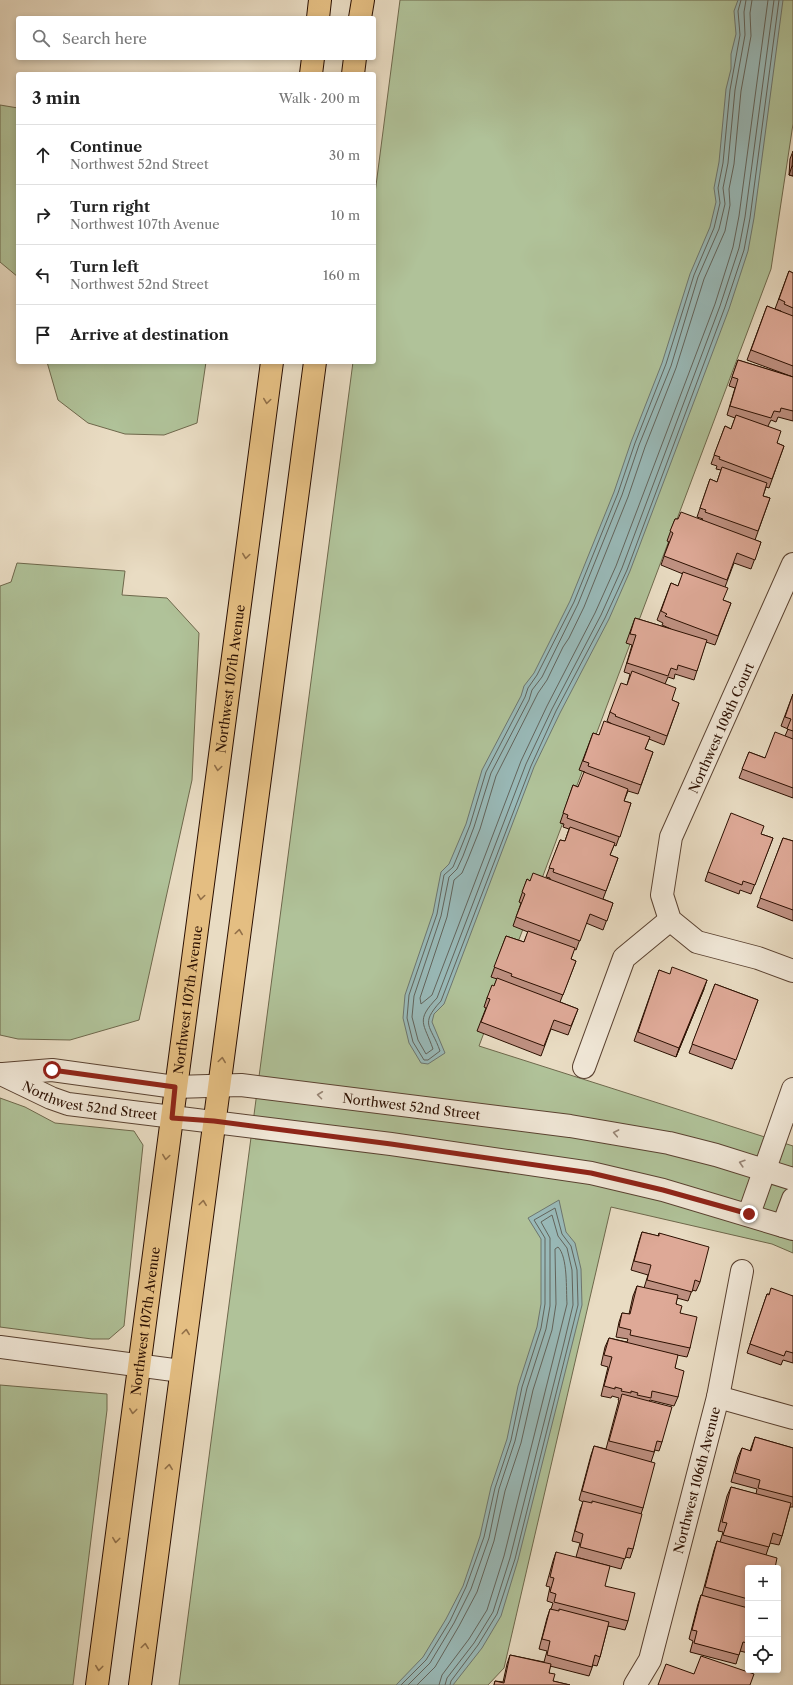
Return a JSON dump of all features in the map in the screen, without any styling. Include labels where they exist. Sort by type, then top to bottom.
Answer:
[{"type":"main road","points":[[318,16],[320,0]]},
{"type":"main road","points":[[360,16],[363,0]]},
{"type":"main road","points":[[311,72],[313,60]]},
{"type":"main road","points":[[353,72],[355,60]]},
{"type":"main road","name":"Northwest 107th Avenue","points":[[97,1685],[272,364]]},
{"type":"main road","points":[[140,1685],[314,364]]},
{"type":"street","name":"Northwest 108th Court","points":[[670,920],[662,895],[671,837],[793,564]]},
{"type":"street","points":[[584,1067],[624,958],[670,920],[697,942],[758,958],[791,974]]},
{"type":"street","name":"Northwest 52nd Street","points":[[1,1074],[52,1070],[175,1087],[241,1085],[608,1132],[669,1143],[793,1179]]},
{"type":"street","name":"Northwest 52nd Street","points":[[1,1074],[51,1098],[68,1104],[172,1118],[214,1121],[591,1173],[663,1190],[749,1214],[788,1227]]},
{"type":"street","points":[[749,1214],[793,1089]]},
{"type":"street","points":[[788,1227],[793,1199]]},
{"type":"street","name":"Northwest 106th Avenue","points":[[635,1685],[650,1660],[718,1397],[742,1271]]},
{"type":"street","points":[[0,1347],[181,1371]]},
{"type":"street","points":[[718,1397],[793,1418]]},
{"type":"green space","points":[[400,0],[793,0],[793,124],[771,269],[479,1046],[793,1146],[793,1253],[772,1244],[611,1207],[504,1668],[488,1685],[179,1685],[353,364],[376,364],[376,186]]},
{"type":"green space","points":[[0,105],[16,108],[16,275],[0,262]]},
{"type":"green space","points":[[48,364],[206,364],[197,423],[164,435],[125,434],[88,423],[58,400]]},
{"type":"green space","points":[[17,563],[125,571],[122,595],[167,598],[199,633],[192,780],[139,1020],[70,1040],[18,1039],[0,1035],[0,586],[11,582]]},
{"type":"green space","points":[[0,1098],[25,1107],[55,1123],[134,1131],[143,1145],[124,1326],[109,1339],[92,1339],[0,1327]]},
{"type":"green space","points":[[0,1385],[107,1394],[107,1410],[73,1685],[0,1685]]},
{"type":"water","points":[[738,0],[783,0],[754,218],[748,251],[729,309],[630,571],[609,619],[560,713],[534,767],[444,1004],[434,1014],[432,1022],[445,1053],[428,1064],[421,1063],[409,1043],[403,1018],[405,995],[433,913],[441,872],[449,864],[466,824],[482,770],[521,696],[524,686],[534,673],[570,601],[614,492],[631,442],[662,363],[690,274],[710,227],[716,202],[714,188],[719,162],[726,89],[731,69],[731,54],[736,34],[734,11]]},
{"type":"water","points":[[559,1200],[566,1232],[575,1243],[581,1269],[582,1305],[518,1560],[501,1616],[482,1648],[453,1685],[396,1685],[423,1657],[446,1619],[463,1586],[480,1536],[491,1487],[507,1439],[518,1386],[537,1327],[541,1304],[541,1239],[528,1218]]},
{"type":"building","points":[[789,271],[793,273],[793,308],[784,304],[785,302],[779,299]]},
{"type":"building","points":[[767,306],[793,316],[793,366],[751,350]]},
{"type":"building","points":[[738,360],[793,377],[793,411],[781,408],[780,412],[774,411],[771,418],[730,406],[738,379],[732,377]]},
{"type":"building","points":[[736,415],[781,431],[777,443],[784,446],[772,479],[719,459],[720,457],[714,455],[725,426],[731,429]]},
{"type":"building","points":[[722,467],[767,483],[763,496],[770,498],[758,531],[705,512],[706,510],[700,508],[710,479],[717,482]]},
{"type":"building","points":[[681,512],[761,542],[755,560],[737,553],[727,580],[664,556],[673,533],[670,531],[675,519],[678,519]]},
{"type":"building","points":[[683,572],[728,588],[723,600],[731,603],[718,636],[665,616],[667,614],[661,611],[671,583],[678,586]]},
{"type":"building","points":[[635,618],[707,640],[697,671],[678,665],[677,670],[671,668],[668,676],[627,663],[636,635],[630,634]]},
{"type":"building","points":[[632,671],[676,688],[672,700],[679,703],[667,736],[615,716],[616,715],[610,712],[621,683],[627,685]]},
{"type":"building","points":[[793,694],[793,731],[787,729],[791,719],[785,717]]},
{"type":"building","points":[[604,721],[650,737],[645,749],[653,752],[641,785],[588,766],[589,763],[583,761],[593,733],[599,735]]},
{"type":"building","points":[[775,732],[793,739],[793,788],[742,769],[749,752],[765,758]]},
{"type":"building","points":[[584,772],[628,789],[624,801],[631,803],[620,837],[567,818],[568,815],[563,813],[573,785],[578,787]]},
{"type":"building","points":[[731,813],[764,826],[761,834],[773,838],[755,885],[743,881],[742,885],[708,872]]},
{"type":"building","points":[[570,827],[615,843],[610,855],[618,858],[606,891],[553,872],[554,869],[549,868],[560,840],[565,841]]},
{"type":"building","points":[[783,838],[793,841],[793,910],[760,898]]},
{"type":"building","points":[[533,873],[613,903],[607,921],[590,914],[580,941],[516,917],[525,894],[522,892],[527,879],[530,881]]},
{"type":"building","points":[[528,931],[575,948],[571,959],[576,961],[563,995],[511,976],[512,974],[494,967],[506,936],[524,942]]},
{"type":"building","points":[[672,967],[707,980],[679,1048],[638,1032],[659,970],[670,974]]},
{"type":"building","points":[[497,978],[578,1009],[571,1026],[554,1020],[544,1046],[481,1022],[490,999],[487,998],[492,985],[494,986]]},
{"type":"building","points":[[715,984],[758,1000],[736,1060],[692,1044]]},
{"type":"building","points":[[642,1232],[659,1236],[659,1233],[709,1247],[700,1282],[695,1280],[692,1292],[647,1280],[651,1265],[634,1261]]},
{"type":"building","points":[[637,1286],[678,1295],[676,1304],[682,1306],[680,1313],[697,1317],[690,1348],[630,1335],[631,1330],[619,1327],[622,1313],[630,1314]]},
{"type":"building","points":[[771,1288],[793,1296],[793,1353],[786,1351],[784,1356],[750,1344],[767,1294],[769,1295]]},
{"type":"building","points":[[609,1338],[678,1355],[675,1368],[684,1371],[678,1397],[652,1391],[651,1398],[637,1395],[638,1393],[631,1391],[631,1393],[621,1391],[622,1389],[615,1387],[615,1389],[604,1386],[612,1357],[604,1355]]},
{"type":"building","points":[[622,1394],[672,1407],[662,1442],[657,1441],[654,1452],[609,1441]]},
{"type":"building","points":[[755,1437],[793,1448],[793,1497],[758,1488],[760,1480],[735,1473],[742,1448],[751,1451]]},
{"type":"building","points":[[594,1446],[655,1463],[643,1508],[582,1491]]},
{"type":"building","points":[[731,1487],[791,1503],[782,1536],[773,1533],[769,1547],[723,1535],[727,1523],[722,1522]]},
{"type":"building","points":[[583,1501],[592,1503],[592,1501],[642,1514],[633,1549],[628,1548],[625,1559],[580,1547],[583,1534],[575,1531]]},
{"type":"building","points":[[717,1541],[777,1558],[776,1565],[745,1565],[745,1598],[705,1587]]},
{"type":"building","points":[[556,1552],[610,1566],[605,1586],[635,1593],[628,1621],[554,1602],[556,1594],[550,1592],[554,1578],[550,1577]]},
{"type":"building","points":[[701,1595],[745,1607],[745,1642],[743,1642],[739,1655],[694,1643],[697,1631],[692,1630]]},
{"type":"building","points":[[550,1609],[559,1611],[559,1609],[609,1622],[600,1657],[595,1655],[592,1667],[547,1655],[550,1641],[542,1639]]},
{"type":"building","points":[[510,1655],[551,1664],[549,1673],[555,1674],[553,1681],[570,1685],[494,1685],[495,1681],[504,1683]]},
{"type":"building","points":[[701,1656],[745,1671],[745,1673],[754,1674],[750,1685],[658,1685],[666,1664],[694,1674]]},
{"type":"route","points":[[52,1070],[175,1087],[172,1118],[214,1121],[391,1144],[591,1173],[663,1190],[749,1214]]}]
